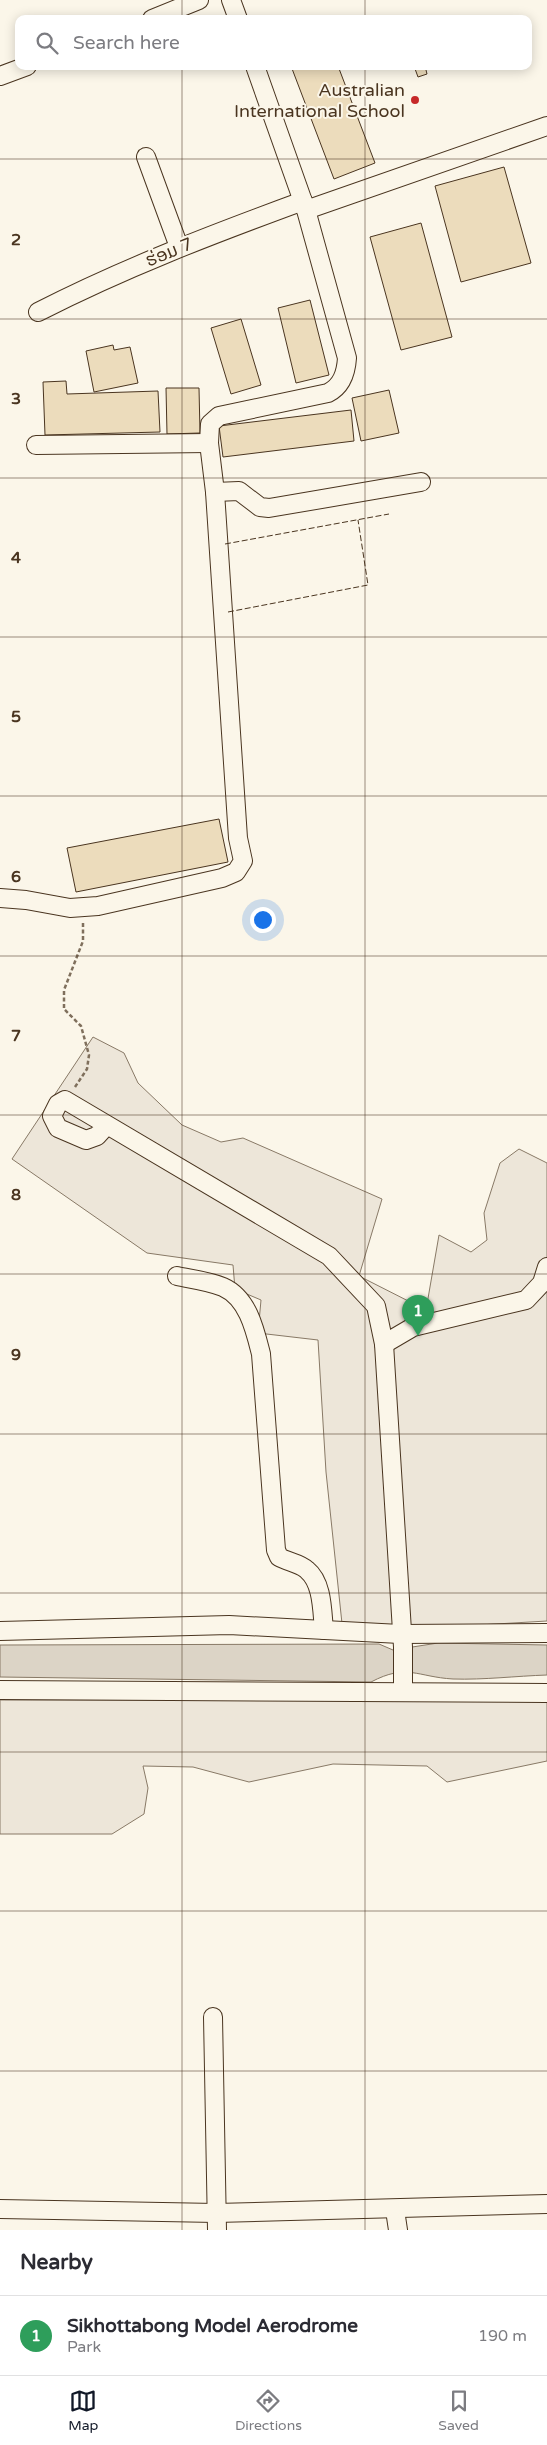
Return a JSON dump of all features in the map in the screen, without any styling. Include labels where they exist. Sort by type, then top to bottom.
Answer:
[{"type":"street","points":[[162,15],[199,0]]},
{"type":"street","points":[[231,0],[237,15]]},
{"type":"street","points":[[0,76],[16,70]]},
{"type":"street","points":[[0,898],[26,900],[70,908],[98,906],[222,878],[236,872],[243,861],[238,838],[215,492],[208,443],[210,424],[219,416],[328,393],[341,382],[346,371],[347,358],[305,205],[256,70]]},
{"type":"street","name":"ຮ່ອມ 7","points":[[38,312],[94,283],[179,247],[547,126]]},
{"type":"street","points":[[146,157],[179,247]]},
{"type":"street","points":[[36,446],[208,443]]},
{"type":"street","points":[[215,492],[239,490],[260,507],[268,508],[421,482]]},
{"type":"street","points":[[108,1125],[97,1136],[86,1140],[58,1128],[52,1116],[58,1104],[66,1100],[329,1256],[376,1306],[384,1344],[403,1685]]},
{"type":"street","points":[[384,1344],[413,1327],[495,1310],[526,1300],[542,1283],[547,1267]]},
{"type":"street","points":[[177,1276],[223,1287],[233,1294],[247,1311],[255,1329],[261,1354],[276,1550],[279,1557],[308,1570],[314,1579],[320,1594],[324,1630]]},
{"type":"street","points":[[0,1631],[229,1625],[324,1630],[401,1641],[547,1633]]},
{"type":"street","points":[[0,1690],[403,1685],[547,1693]]},
{"type":"street","points":[[213,2017],[217,2222]]},
{"type":"street","points":[[0,2209],[217,2222],[395,2210],[547,2204]]},
{"type":"street","points":[[395,2210],[398,2230]]},
{"type":"path","points":[[66,1100],[87,1069],[89,1055],[81,1026],[64,1009],[64,990],[83,941],[82,907]]},
{"type":"shaded area","points":[[93,1037],[124,1053],[138,1083],[182,1125],[221,1142],[243,1138],[382,1199],[359,1276],[426,1310],[439,1235],[471,1252],[487,1240],[484,1213],[500,1163],[519,1149],[547,1163],[547,1621],[343,1633],[326,1472],[318,1340],[258,1333],[261,1300],[235,1289],[233,1265],[147,1253],[12,1159]]},
{"type":"shaded area","points":[[438,1643],[547,1645],[547,1675],[453,1679],[403,1672],[383,1676],[371,1682],[0,1677],[0,1645],[379,1644],[393,1650]]},
{"type":"shaded area","points":[[0,1700],[547,1700],[547,1761],[447,1782],[427,1766],[333,1764],[249,1782],[193,1767],[143,1766],[148,1788],[144,1814],[112,1834],[0,1834]]},
{"type":"building","points":[[293,70],[340,70],[375,163],[334,179]]},
{"type":"building","points":[[415,70],[426,70],[427,74],[418,77]]},
{"type":"building","points":[[504,167],[531,263],[461,282],[435,186]]},
{"type":"building","points":[[421,223],[452,337],[401,350],[370,237]]},
{"type":"building","points":[[310,300],[329,375],[296,383],[278,308]]},
{"type":"building","points":[[241,319],[261,385],[231,394],[211,328]]},
{"type":"building","points":[[113,345],[114,350],[130,347],[138,383],[94,392],[86,351]]},
{"type":"building","points":[[66,381],[67,394],[158,391],[160,432],[45,435],[43,382]]},
{"type":"building","points":[[166,388],[199,388],[200,433],[167,434]]},
{"type":"building","points":[[389,390],[399,433],[361,441],[352,398]]},
{"type":"building","points":[[351,410],[354,441],[223,457],[219,426]]},
{"type":"building","points":[[219,819],[228,862],[76,892],[67,848]]},
{"type":"fence","points":[[225,544],[389,514]]},
{"type":"fence","points":[[228,612],[368,585],[358,520]]},
{"type":"place","name":"Australian International School","points":[[415,100]]},
{"type":"place","name":"Sikhottabong Model Aerodrome","points":[[418,1336]]}]
